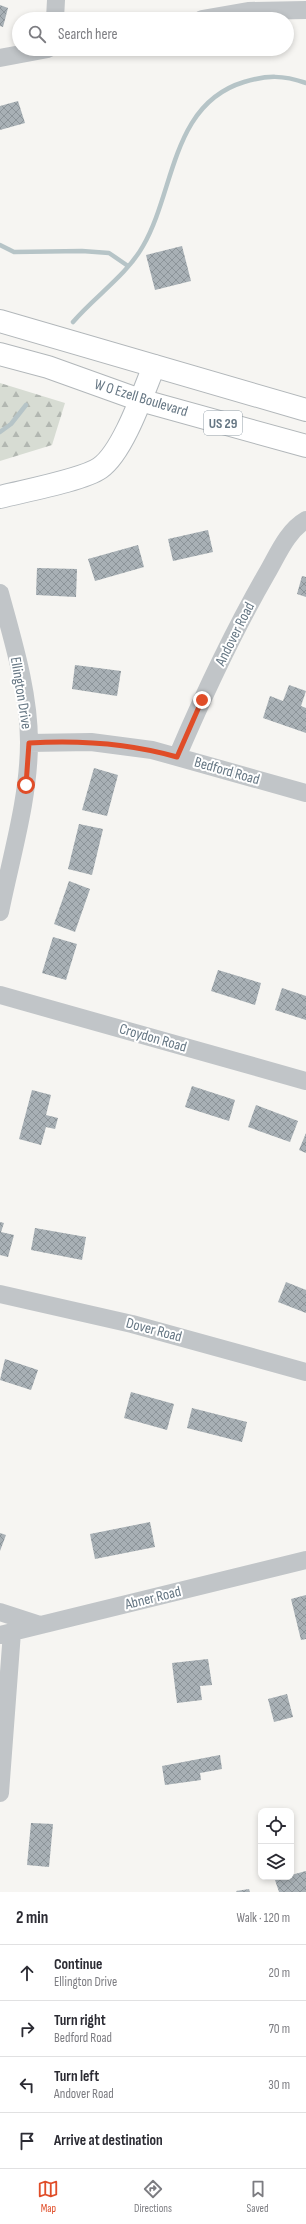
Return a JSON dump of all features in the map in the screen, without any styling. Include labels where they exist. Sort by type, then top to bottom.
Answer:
[{"type":"main road","name":"US 29","points":[[0,321],[306,410]]},
{"type":"main road","name":"W O Ezell Boulevard","points":[[0,354],[48,367],[140,400],[306,446]]},
{"type":"main road","points":[[0,497],[90,474],[99,469],[113,455],[140,400],[154,366]]},
{"type":"street","points":[[55,12],[56,0]]},
{"type":"street","points":[[243,12],[255,10],[306,10]]},
{"type":"street","points":[[0,58],[12,56]]},
{"type":"street","name":"Andover Road","points":[[177,757],[202,700],[257,590],[288,537],[298,525],[306,520]]},
{"type":"street","name":"Ellington Drive","points":[[0,593],[25,701],[29,743],[26,785],[0,912]]},
{"type":"street","name":"Bedford Road","points":[[29,743],[91,742],[152,750],[306,793]]},
{"type":"street","name":"Croydon Road","points":[[0,994],[306,1081]]},
{"type":"street","name":"Dover Road","points":[[0,1294],[132,1324],[306,1372]]},
{"type":"street","name":"Abner Road","points":[[6,1634],[306,1560]]},
{"type":"street","points":[[0,1612],[40,1625]]},
{"type":"street","points":[[0,1793],[6,1634]]},
{"type":"green space","points":[[0,383],[65,403],[52,445],[0,461]]},
{"type":"building","points":[[0,5],[8,8],[3,27],[0,26]]},
{"type":"building","points":[[18,101],[25,123],[0,130],[0,106]]},
{"type":"building","points":[[182,246],[191,281],[155,290],[146,255]]},
{"type":"building","points":[[208,530],[213,552],[173,561],[168,539]]},
{"type":"building","points":[[138,545],[144,567],[95,581],[88,559]]},
{"type":"building","points":[[37,568],[77,569],[76,597],[36,595]]},
{"type":"building","points":[[302,576],[306,577],[306,597],[297,594]]},
{"type":"building","points":[[75,665],[121,671],[117,696],[72,689]]},
{"type":"building","points":[[289,685],[306,691],[301,706],[306,708],[306,733],[263,718],[270,696],[283,701]]},
{"type":"building","points":[[94,768],[118,775],[107,816],[82,810]]},
{"type":"building","points":[[79,824],[103,829],[92,875],[68,869]]},
{"type":"building","points":[[69,881],[90,889],[75,932],[54,924]]},
{"type":"building","points":[[53,937],[77,944],[66,980],[42,973]]},
{"type":"building","points":[[218,970],[261,983],[255,1005],[211,991]]},
{"type":"building","points":[[282,988],[306,996],[306,1020],[275,1010]]},
{"type":"building","points":[[192,1086],[235,1100],[229,1121],[185,1107]]},
{"type":"building","points":[[32,1090],[51,1095],[46,1115],[58,1118],[55,1129],[46,1127],[41,1145],[19,1139]]},
{"type":"building","points":[[256,1105],[298,1121],[290,1142],[248,1127]]},
{"type":"building","points":[[306,1133],[306,1153],[299,1150]]},
{"type":"building","points":[[0,1222],[4,1223],[1,1232],[14,1235],[8,1257],[0,1255]]},
{"type":"building","points":[[35,1228],[86,1237],[82,1260],[31,1250]]},
{"type":"building","points":[[286,1282],[306,1290],[306,1313],[278,1302]]},
{"type":"building","points":[[5,1359],[38,1370],[31,1390],[0,1380]]},
{"type":"building","points":[[131,1392],[174,1404],[167,1430],[124,1418]]},
{"type":"building","points":[[192,1408],[247,1422],[242,1442],[187,1428]]},
{"type":"building","points":[[150,1522],[155,1547],[95,1559],[90,1534]]},
{"type":"building","points":[[0,1533],[6,1535],[0,1551]]},
{"type":"building","points":[[306,1595],[306,1639],[301,1640],[291,1599]]},
{"type":"building","points":[[208,1659],[212,1685],[200,1686],[202,1700],[177,1703],[172,1663]]},
{"type":"building","points":[[287,1694],[293,1717],[274,1722],[268,1699]]},
{"type":"building","points":[[220,1755],[222,1769],[200,1773],[201,1780],[165,1785],[162,1766]]},
{"type":"building","points":[[31,1823],[53,1824],[49,1867],[27,1865]]},
{"type":"building","points":[[306,1871],[306,1892],[279,1892],[275,1880],[294,1880],[294,1874]]},
{"type":"building","points":[[249,1889],[250,1892],[236,1891]]},
{"type":"waterway","points":[[73,322],[128,267],[143,246],[154,224],[178,152],[188,129],[202,109],[220,93],[244,82],[260,78],[282,77],[306,83]]},
{"type":"waterway","points":[[0,245],[14,252],[82,251],[109,253],[128,266]]},
{"type":"waterway","points":[[0,432],[11,424],[26,405]]},
{"type":"route","points":[[26,785],[29,743],[60,741],[91,742],[152,750],[177,757],[202,700]]}]
